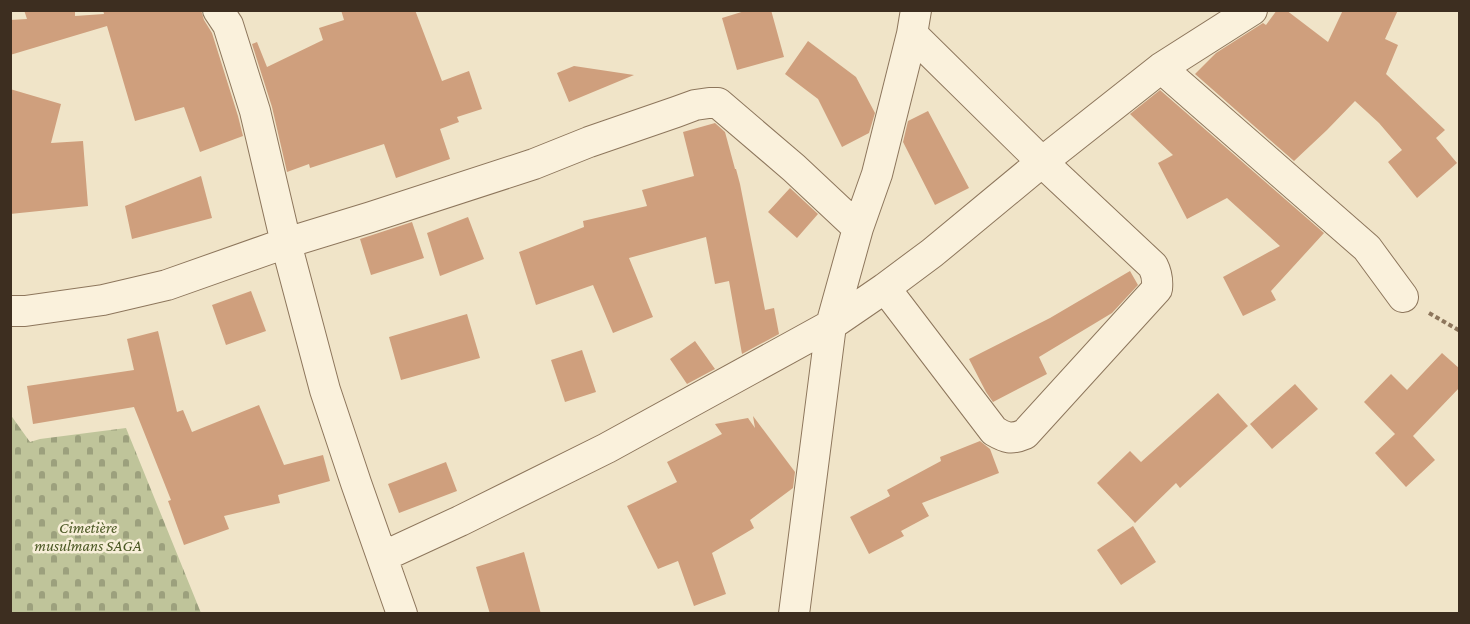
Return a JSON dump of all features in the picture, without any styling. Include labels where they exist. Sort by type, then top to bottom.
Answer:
[{"type":"street","points":[[218,10],[228,25],[255,111],[286,243],[325,390],[402,614]]},
{"type":"street","points":[[382,557],[607,448],[831,325],[932,253],[1161,68],[1252,10]]},
{"type":"street","points":[[885,288],[994,430],[1007,438],[1015,438],[1024,434],[1157,289],[1158,281],[1153,266],[1042,162],[912,18]]},
{"type":"street","points":[[794,614],[831,325],[858,228],[877,174],[912,18]]},
{"type":"street","points":[[1161,68],[1367,248],[1403,297]]},
{"type":"street","points":[[10,311],[103,300],[167,285],[286,243],[524,168],[694,105],[709,103],[718,103],[794,168],[858,228]]},
{"type":"green space","name":"Cimetière musulmans SAGA","points":[[10,414],[30,442],[126,428],[201,613],[11,613]]},
{"type":"building","points":[[24,10],[75,10],[75,16],[104,14],[103,10],[201,10],[212,33],[243,136],[200,152],[184,107],[135,121],[107,26],[10,55],[10,20],[27,19]]},
{"type":"building","points":[[341,10],[415,10],[442,81],[469,71],[482,109],[457,117],[459,122],[440,129],[450,159],[396,178],[384,144],[310,168],[309,164],[287,172],[272,107],[252,44],[257,42],[267,67],[323,40],[319,28],[344,20]]},
{"type":"building","points":[[748,10],[771,10],[784,57],[737,70],[722,18]]},
{"type":"building","points":[[1277,10],[1286,10],[1328,42],[1343,10],[1398,10],[1385,39],[1398,45],[1386,74],[1445,130],[1436,138],[1457,163],[1417,198],[1388,162],[1402,150],[1379,123],[1355,101],[1294,161],[1195,74],[1216,53],[1263,23],[1266,25]]},
{"type":"building","points":[[808,41],[856,77],[875,113],[869,133],[842,147],[818,99],[785,74]]},
{"type":"building","points":[[574,66],[634,75],[569,102],[557,73]]},
{"type":"building","points":[[10,89],[61,104],[51,143],[83,141],[88,206],[10,214]]},
{"type":"building","points":[[1160,90],[1324,233],[1271,291],[1276,300],[1243,316],[1223,277],[1280,246],[1227,198],[1187,219],[1158,163],[1173,155],[1130,114]]},
{"type":"building","points":[[928,111],[969,188],[935,205],[903,142],[908,121]]},
{"type":"building","points":[[715,123],[725,132],[740,184],[765,310],[774,308],[779,334],[742,354],[729,281],[715,284],[706,237],[629,258],[653,317],[613,333],[593,285],[536,305],[519,252],[584,227],[583,221],[647,206],[642,190],[694,176],[683,132]]},
{"type":"building","points":[[201,176],[212,218],[132,239],[125,206]]},
{"type":"building","points":[[790,188],[818,214],[797,238],[768,212]]},
{"type":"building","points":[[468,217],[484,259],[440,276],[427,233]]},
{"type":"building","points":[[412,222],[424,258],[371,275],[360,239]]},
{"type":"building","points":[[1130,271],[1138,285],[1112,313],[1039,357],[1047,374],[993,402],[969,359],[1050,318]]},
{"type":"building","points":[[251,291],[266,331],[226,345],[212,305]]},
{"type":"building","points":[[467,314],[480,358],[401,380],[389,337]]},
{"type":"building","points":[[158,331],[177,412],[183,410],[192,432],[259,405],[284,465],[323,455],[330,481],[278,495],[280,503],[224,516],[229,529],[184,545],[168,501],[171,500],[134,407],[33,424],[27,386],[134,370],[127,339]]},
{"type":"building","points":[[695,341],[715,369],[687,384],[670,359]]},
{"type":"building","points":[[582,350],[596,392],[565,402],[551,360]]},
{"type":"building","points":[[1442,353],[1460,369],[1460,387],[1413,436],[1435,460],[1406,487],[1375,453],[1395,434],[1364,402],[1391,374],[1407,390]]},
{"type":"building","points":[[1295,384],[1318,409],[1272,449],[1250,424]]},
{"type":"building","points":[[1218,393],[1248,426],[1180,488],[1176,483],[1135,523],[1097,483],[1130,451],[1141,462]]},
{"type":"building","points":[[753,416],[795,472],[793,488],[750,520],[754,528],[712,553],[726,594],[694,606],[678,561],[658,569],[627,506],[677,482],[667,462],[722,434],[715,424],[748,418],[755,428]]},
{"type":"building","points":[[980,441],[990,449],[999,473],[922,503],[929,516],[901,531],[904,536],[869,554],[850,517],[890,496],[887,490],[941,461],[940,457]]},
{"type":"building","points":[[446,462],[457,491],[399,513],[388,484]]},
{"type":"building","points":[[1133,526],[1156,562],[1121,585],[1097,550]]},
{"type":"building","points":[[524,552],[541,614],[490,614],[476,567]]}]
